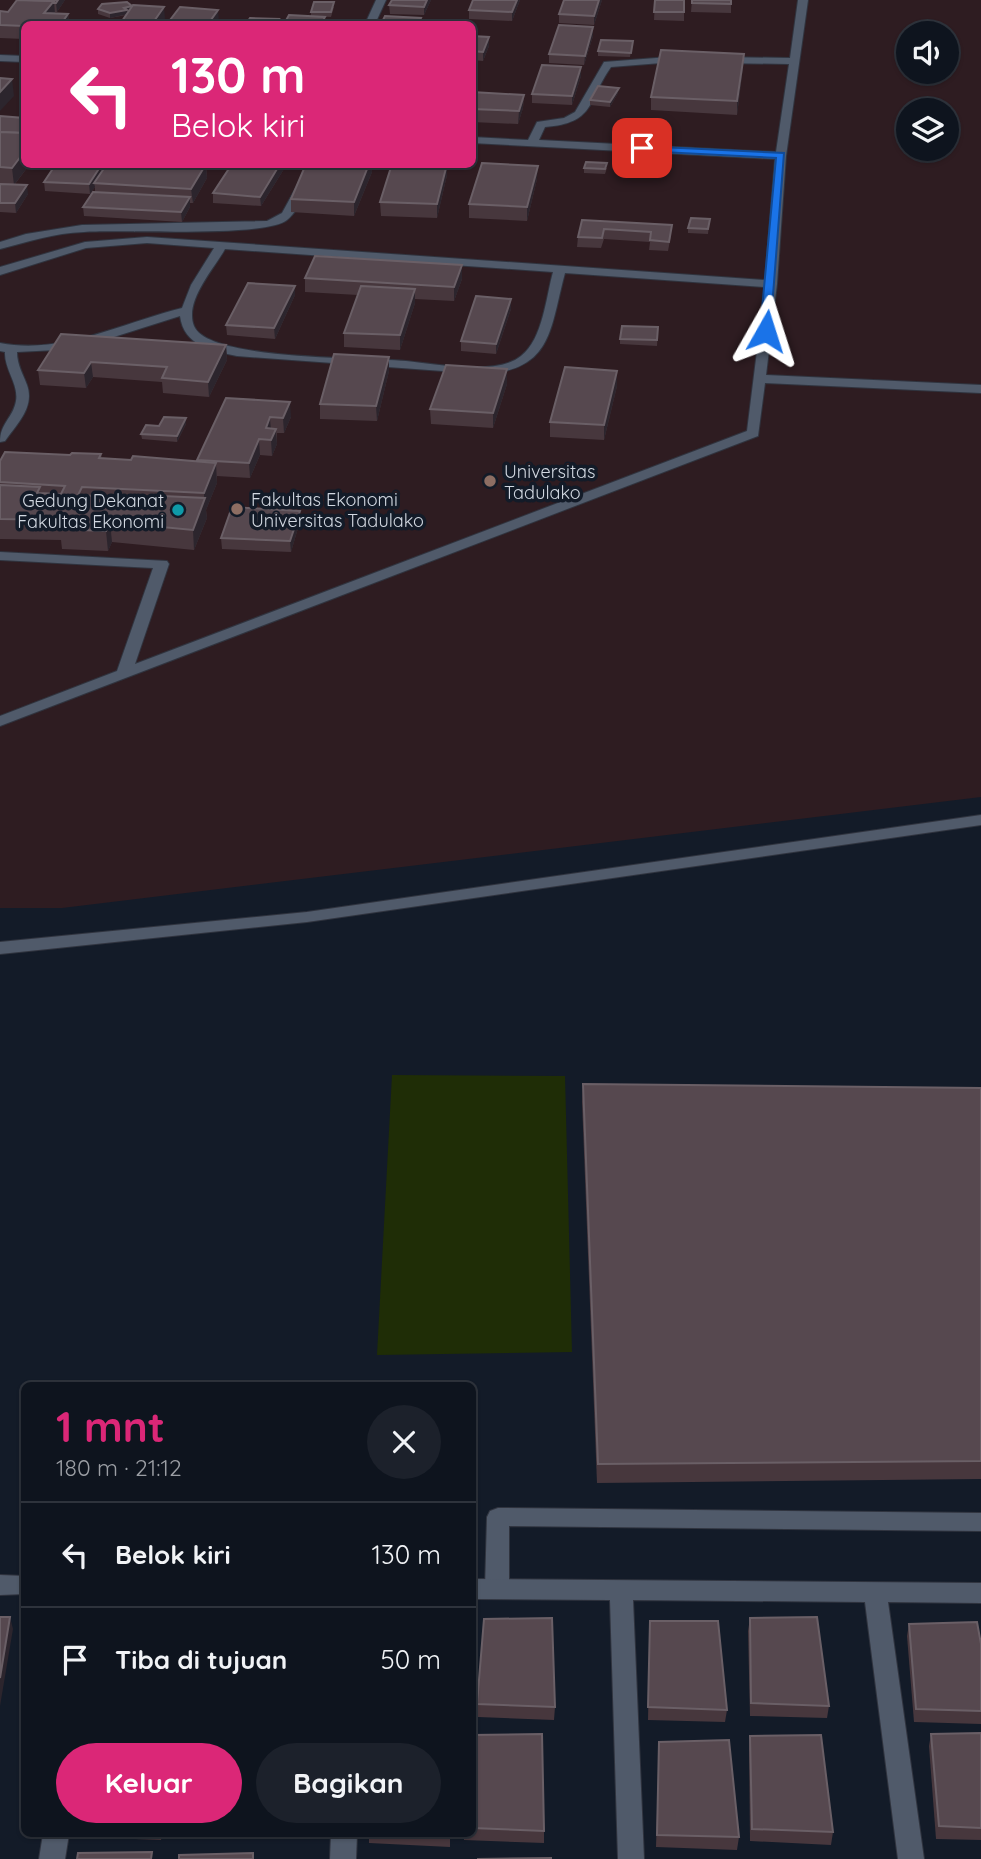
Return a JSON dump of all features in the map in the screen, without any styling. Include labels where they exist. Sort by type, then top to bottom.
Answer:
[{"type":"street","points":[[371,21],[381,0]]},
{"type":"street","points":[[0,721],[753,433],[771,284],[781,156],[803,0]]},
{"type":"street","points":[[0,58],[21,59]]},
{"type":"street","points":[[532,143],[541,124],[566,121],[579,114],[600,73],[608,64],[690,59]]},
{"type":"street","points":[[702,59],[794,61]]},
{"type":"street","points":[[476,140],[781,156]]},
{"type":"street","points":[[0,246],[18,239],[74,229],[205,228],[257,225],[281,220],[290,212],[305,177],[312,168]]},
{"type":"street","points":[[0,271],[85,245],[147,240],[771,284]]},
{"type":"street","points":[[221,246],[208,271],[191,294],[185,311],[188,328],[202,343],[240,353],[499,369],[529,357],[540,338],[560,269]]},
{"type":"street","points":[[0,438],[23,403],[22,387],[13,374],[6,348],[76,345],[148,320],[185,311]]},
{"type":"street","points":[[761,379],[981,389]]},
{"type":"street","points":[[0,556],[162,564],[124,674]]},
{"type":"street","points":[[0,948],[307,917],[981,820]]},
{"type":"street","points":[[497,1589],[498,1517],[981,1522]]},
{"type":"street","points":[[0,1585],[21,1586]]},
{"type":"street","points":[[476,1589],[981,1592]]},
{"type":"street","points":[[621,1590],[631,1859]]},
{"type":"street","points":[[875,1592],[911,1859]]},
{"type":"street","points":[[51,1859],[55,1837]]},
{"type":"street","points":[[343,1859],[344,1837]]},
{"type":"shaded area","name":"Universitas Tadulako","points":[[0,0],[981,0],[981,797],[62,908],[0,908]]},
{"type":"green space","points":[[392,1075],[565,1076],[572,1352],[377,1355]]},
{"type":"building","points":[[17,0],[54,1],[44,13],[68,14],[63,21],[21,21],[21,26],[0,25],[0,11],[8,12]]},
{"type":"building","points":[[392,0],[427,0],[424,7],[389,5]]},
{"type":"building","points":[[473,0],[517,0],[512,12],[469,10]]},
{"type":"building","points":[[564,0],[599,0],[594,16],[559,14]]},
{"type":"building","points":[[655,0],[684,0],[684,12],[654,12]]},
{"type":"building","points":[[692,0],[731,0],[731,4],[692,3]]},
{"type":"building","points":[[127,2],[132,6],[124,8],[127,10],[110,13],[98,9],[102,4]]},
{"type":"building","points":[[314,2],[334,2],[331,12],[311,12]]},
{"type":"building","points":[[133,5],[164,7],[154,21],[122,21]]},
{"type":"building","points":[[180,7],[218,10],[210,21],[169,21]]},
{"type":"building","points":[[289,15],[325,17],[323,21],[286,21]]},
{"type":"building","points":[[385,16],[421,18],[420,21],[382,21]]},
{"type":"building","points":[[250,18],[279,19],[278,21],[248,21]]},
{"type":"building","points":[[559,25],[593,27],[585,56],[549,54]]},
{"type":"building","points":[[476,36],[489,37],[483,52],[476,51]]},
{"type":"building","points":[[601,40],[633,41],[631,53],[598,51]]},
{"type":"building","points":[[661,50],[744,54],[737,101],[651,97]]},
{"type":"building","points":[[542,65],[581,67],[572,96],[532,94]]},
{"type":"building","points":[[0,78],[12,79],[0,92]]},
{"type":"building","points":[[598,86],[619,88],[610,102],[590,100]]},
{"type":"building","points":[[476,92],[524,95],[519,111],[476,109]]},
{"type":"building","points":[[0,116],[21,118],[21,133],[0,132]]},
{"type":"building","points":[[0,132],[21,133],[21,156],[12,168],[0,167]]},
{"type":"building","points":[[586,162],[607,163],[605,169],[584,168]]},
{"type":"building","points":[[482,163],[538,166],[527,207],[469,204]]},
{"type":"building","points":[[53,168],[99,168],[89,184],[44,182]]},
{"type":"building","points":[[104,168],[204,168],[191,189],[94,183]]},
{"type":"building","points":[[229,168],[278,168],[260,197],[213,193]]},
{"type":"building","points":[[304,168],[367,168],[354,202],[291,199]]},
{"type":"building","points":[[391,168],[446,168],[437,204],[380,202]]},
{"type":"building","points":[[0,184],[27,185],[15,203],[0,203]]},
{"type":"building","points":[[93,192],[190,197],[181,212],[83,207]]},
{"type":"building","points":[[691,218],[710,219],[708,229],[688,228]]},
{"type":"building","points":[[582,220],[672,225],[669,242],[650,240],[651,232],[604,229],[602,238],[578,237]]},
{"type":"building","points":[[315,256],[462,265],[454,287],[305,278]]},
{"type":"building","points":[[248,283],[295,286],[274,328],[226,325]]},
{"type":"building","points":[[361,286],[415,289],[400,335],[344,333]]},
{"type":"building","points":[[476,296],[511,299],[496,344],[461,341]]},
{"type":"building","points":[[622,326],[658,327],[657,340],[620,339]]},
{"type":"building","points":[[61,334],[226,345],[208,382],[162,378],[167,367],[91,362],[84,373],[38,370]]},
{"type":"building","points":[[334,354],[389,357],[376,406],[320,404]]},
{"type":"building","points":[[446,365],[507,369],[493,413],[430,409]]},
{"type":"building","points":[[565,367],[617,371],[604,425],[550,422]]},
{"type":"building","points":[[226,398],[290,402],[283,418],[270,417],[266,428],[276,429],[271,440],[259,439],[249,463],[197,460]]},
{"type":"building","points":[[164,417],[186,418],[177,436],[141,434],[146,425],[159,426]]},
{"type":"building","points":[[5,452],[101,454],[99,458],[131,460],[133,456],[216,463],[204,493],[82,487],[78,495],[162,500],[163,496],[205,498],[193,530],[110,522],[106,531],[59,529],[64,520],[0,519],[0,485],[40,487],[37,493],[61,494],[65,486],[0,482],[0,461]]},
{"type":"building","points":[[232,507],[300,511],[290,541],[221,538]]},
{"type":"building","points":[[583,1084],[981,1088],[981,1461],[598,1464]]},
{"type":"building","points":[[0,1617],[10,1617],[0,1678]]},
{"type":"building","points":[[817,1617],[829,1706],[751,1703],[750,1618]]},
{"type":"building","points":[[552,1618],[555,1707],[477,1704],[484,1619]]},
{"type":"building","points":[[650,1621],[718,1621],[727,1710],[648,1707]]},
{"type":"building","points":[[977,1622],[981,1644],[981,1711],[916,1709],[909,1624]]},
{"type":"building","points":[[981,1733],[981,1828],[939,1826],[931,1734]]},
{"type":"building","points":[[542,1734],[544,1831],[476,1828],[476,1735]]},
{"type":"building","points":[[821,1735],[833,1832],[752,1829],[750,1736]]},
{"type":"building","points":[[729,1740],[739,1837],[657,1835],[659,1742]]},
{"type":"building","points":[[152,1852],[151,1859],[77,1859],[78,1853]]},
{"type":"building","points":[[253,1853],[253,1859],[179,1859],[179,1855]]},
{"type":"building","points":[[551,1858],[551,1859],[477,1859]]},
{"type":"place","name":"Universitas Tadulako","points":[[490,481]]},
{"type":"place","name":"Fakultas Ekonomi Universitas Tadulako","points":[[237,509]]},
{"type":"place","name":"Gedung Dekanat Fakultas Ekonomi","points":[[178,510]]},
{"type":"route","points":[[642,148],[781,156],[766,331]]}]
